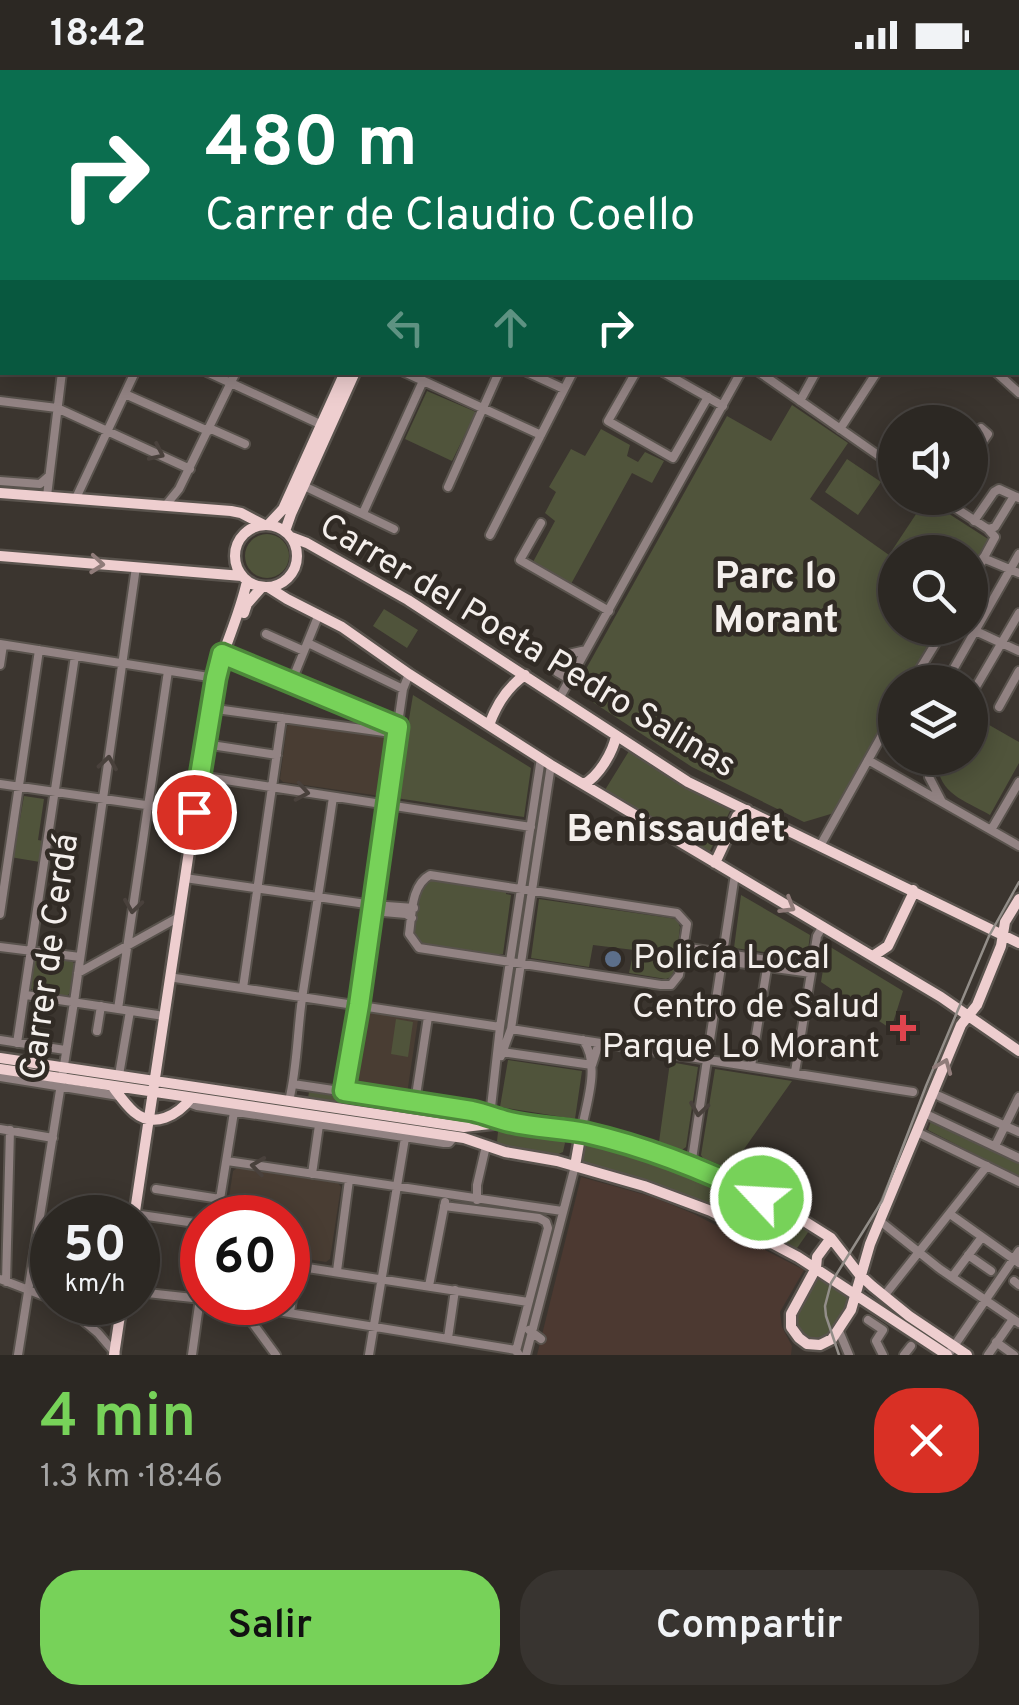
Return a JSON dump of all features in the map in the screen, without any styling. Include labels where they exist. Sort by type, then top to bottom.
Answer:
[{"type":"main road","points":[[138,1195],[175,978],[194,812],[216,678],[243,603],[244,578],[235,556],[238,541],[283,509],[345,375]]},
{"type":"main road","points":[[288,534],[291,514],[354,375]]},
{"type":"main road","points":[[0,488],[26,495],[241,513],[288,534],[296,549],[295,567],[287,579],[265,587],[247,604],[225,654],[179,916],[157,1087]]},
{"type":"main road","name":"Carrer del Poeta Pedro Salinas","points":[[288,534],[408,600],[688,782],[1019,943]]},
{"type":"main road","points":[[0,556],[244,578],[265,587],[342,627],[546,762],[873,956],[1019,1050]]},
{"type":"main road","points":[[489,725],[514,682],[525,675]]},
{"type":"main road","points":[[584,784],[592,780],[616,736]]},
{"type":"main road","points":[[715,863],[737,816],[747,810]]},
{"type":"main road","points":[[873,956],[888,946],[912,890]]},
{"type":"main road","points":[[831,1238],[817,1256],[816,1268],[794,1304],[790,1320],[808,1350],[826,1343],[851,1310],[880,1221],[962,1023],[977,1004],[1002,946],[1006,922],[1019,899]]},
{"type":"main road","points":[[0,1058],[61,1077],[120,1075],[186,1099],[455,1136],[644,1186],[711,1211],[772,1242],[949,1352],[966,1355]]},
{"type":"main road","points":[[0,1069],[112,1086],[288,1101],[464,1127],[489,1120],[507,1122],[582,1132],[654,1152],[785,1209],[831,1238],[860,1274],[949,1352]]},
{"type":"main road","points":[[112,1086],[132,1110],[152,1120],[174,1114],[186,1099]]},
{"type":"main road","points":[[486,1146],[489,1120]]},
{"type":"main road","points":[[574,1166],[582,1132]]},
{"type":"main road","points":[[851,1310],[862,1304],[874,1306]]},
{"type":"main road","points":[[115,1354],[119,1325]]},
{"type":"street","points":[[47,496],[62,375]]},
{"type":"street","points":[[76,498],[134,375]]},
{"type":"street","points":[[213,375],[322,425]]},
{"type":"street","points":[[166,505],[180,489],[235,375]]},
{"type":"street","points":[[410,375],[541,435]]},
{"type":"street","points":[[448,487],[498,375]]},
{"type":"street","points":[[534,375],[564,389]]},
{"type":"street","points":[[490,535],[571,375]]},
{"type":"street","points":[[634,375],[608,420],[673,458],[708,397]]},
{"type":"street","points":[[668,375],[723,406]]},
{"type":"street","points":[[560,697],[739,375]]},
{"type":"street","points":[[763,375],[878,455]]},
{"type":"street","points":[[800,401],[814,375]]},
{"type":"street","points":[[840,429],[875,375]]},
{"type":"street","points":[[999,375],[1019,393]]},
{"type":"street","points":[[363,514],[423,381]]},
{"type":"street","points":[[125,394],[245,444]]},
{"type":"street","points":[[0,401],[57,408],[190,469]]},
{"type":"street","points":[[0,488],[40,484],[49,476]]},
{"type":"street","points":[[304,486],[394,529]]},
{"type":"street","points":[[974,520],[994,492],[999,490],[1016,497],[995,528],[988,529]]},
{"type":"street","points":[[967,515],[995,538],[988,551]]},
{"type":"street","points":[[541,523],[520,560],[609,610]]},
{"type":"street","points":[[988,608],[1014,571],[1019,554]]},
{"type":"street","points":[[988,560],[1014,571]]},
{"type":"street","name":"Carrer de Cerdá","points":[[44,1195],[136,567]]},
{"type":"street","points":[[988,666],[1019,613]]},
{"type":"street","points":[[291,683],[319,614]]},
{"type":"street","points":[[266,634],[403,689]]},
{"type":"street","points":[[988,636],[1019,650]]},
{"type":"street","points":[[0,665],[2,644],[216,678]]},
{"type":"street","points":[[0,914],[39,650]]},
{"type":"street","points":[[570,679],[557,672],[564,656],[586,650]]},
{"type":"street","points":[[225,654],[348,706],[382,726]]},
{"type":"street","points":[[17,1043],[75,656]]},
{"type":"street","points":[[118,1009],[168,671]]},
{"type":"street","points":[[999,707],[1019,671]]},
{"type":"street","points":[[344,1091],[403,689],[409,674]]},
{"type":"street","points":[[332,724],[336,701]]},
{"type":"street","points":[[345,726],[348,706]]},
{"type":"street","points":[[216,708],[398,730]]},
{"type":"street","points":[[243,988],[282,718]]},
{"type":"street","points":[[820,846],[878,742]]},
{"type":"street","points":[[211,746],[277,755]]},
{"type":"street","points":[[868,760],[1019,846]]},
{"type":"street","points":[[493,1083],[511,1029],[522,889],[546,762]]},
{"type":"street","points":[[293,1084],[414,1102],[489,1120],[500,1027],[532,891],[546,762]]},
{"type":"street","points":[[929,775],[942,803]]},
{"type":"street","points":[[206,777],[531,827]]},
{"type":"street","points":[[992,830],[1019,782]]},
{"type":"street","points":[[0,784],[194,812]]},
{"type":"street","points":[[288,1101],[333,797]]},
{"type":"street","points":[[691,1166],[735,874]]},
{"type":"street","points":[[430,876],[532,891],[677,914],[687,924],[679,975],[671,985],[516,963],[419,948],[409,934],[421,880],[430,876]]},
{"type":"street","points":[[188,878],[319,897],[412,918]]},
{"type":"street","points":[[372,908],[414,908]]},
{"type":"street","points":[[78,973],[179,916]]},
{"type":"street","points":[[794,1072],[817,936],[822,926]]},
{"type":"street","points":[[0,947],[80,957]]},
{"type":"street","points":[[683,951],[812,970]]},
{"type":"street","points":[[751,1066],[768,964]]},
{"type":"street","points":[[175,978],[500,1027]]},
{"type":"street","points":[[26,995],[164,1016]]},
{"type":"street","points":[[97,1031],[101,1006]]},
{"type":"street","points":[[120,1075],[130,1010]]},
{"type":"street","points":[[414,1102],[428,1017]]},
{"type":"street","points":[[511,1029],[913,1092]]},
{"type":"street","points":[[0,1040],[66,1050]]},
{"type":"street","points":[[583,1040],[592,1065]]},
{"type":"street","points":[[582,1132],[592,1065],[598,1046],[607,1044]]},
{"type":"street","points":[[502,1052],[592,1065]]},
{"type":"street","points":[[0,1077],[61,1077],[122,1096]]},
{"type":"street","points":[[938,1096],[1019,1132]]},
{"type":"street","points":[[995,1146],[1019,1096]]},
{"type":"street","points":[[186,1099],[234,1112],[406,1138],[449,1143],[455,1136]]},
{"type":"street","points":[[221,1195],[234,1112]]},
{"type":"street","points":[[924,1114],[1019,1158]]},
{"type":"street","points":[[312,1174],[319,1125]]},
{"type":"street","points":[[30,1288],[3,1281],[5,1129],[52,1138]]},
{"type":"street","points":[[917,1132],[1019,1182]]},
{"type":"street","points":[[369,1355],[406,1138]]},
{"type":"street","points":[[480,1210],[476,1198],[486,1146]]},
{"type":"street","points":[[227,1161],[562,1210]]},
{"type":"street","points":[[519,1351],[531,1334],[574,1166]]},
{"type":"street","points":[[884,1296],[986,1166]]},
{"type":"street","points":[[337,1272],[349,1180]]},
{"type":"street","points":[[156,1190],[192,1195]]},
{"type":"street","points":[[429,1286],[446,1193]]},
{"type":"street","points":[[444,1206],[540,1218],[558,1215],[562,1210]]},
{"type":"street","points":[[949,1352],[1017,1258],[950,1214]]},
{"type":"street","points":[[519,1351],[548,1228],[540,1218]]},
{"type":"street","points":[[880,1221],[1016,1321],[988,1355]]},
{"type":"street","points":[[952,1277],[982,1237]]},
{"type":"street","points":[[968,1254],[990,1271]]},
{"type":"street","points":[[310,1268],[528,1302]]},
{"type":"street","name":"Carrer de Cerdá","points":[[18,1355],[30,1288]]},
{"type":"street","points":[[448,1338],[456,1290]]},
{"type":"street","points":[[310,1315],[519,1351]]},
{"type":"street","points":[[868,1320],[883,1330],[876,1341],[883,1355]]},
{"type":"street","points":[[523,1322],[531,1334],[542,1336]]},
{"type":"street","points":[[89,1325],[115,1354]]},
{"type":"street","points":[[193,1354],[197,1325]]},
{"type":"street","points":[[254,1325],[276,1355]]},
{"type":"street","points":[[838,1331],[849,1355]]},
{"type":"street","points":[[519,1351],[531,1334]]},
{"type":"street","points":[[996,1342],[1014,1355]]},
{"type":"street","points":[[904,1355],[910,1346]]},
{"type":"shaded area","points":[[290,724],[388,738],[391,741],[384,793],[380,796],[283,782],[280,779]]},
{"type":"shaded area","points":[[365,1012],[418,1020],[407,1094],[359,1086],[354,1079]]},
{"type":"shaded area","points":[[237,1168],[338,1183],[341,1187],[330,1259],[310,1259],[310,1195],[229,1195],[233,1171]]},
{"type":"shaded area","points":[[581,1177],[653,1197],[694,1214],[804,1270],[780,1312],[782,1327],[792,1346],[791,1355],[537,1355]]},
{"type":"green space","points":[[427,391],[476,412],[452,461],[405,439]]},
{"type":"green space","points":[[792,405],[848,443],[810,499],[878,547],[878,645],[929,645],[917,665],[878,665],[878,734],[834,813],[804,822],[692,767],[588,699],[581,678],[727,416],[771,441]]},
{"type":"green space","points":[[601,429],[630,445],[627,456],[638,462],[645,452],[664,461],[652,483],[632,473],[571,584],[533,562],[555,521],[545,513],[556,492],[549,487],[571,449],[585,456]]},
{"type":"green space","points":[[847,459],[878,480],[878,486],[858,515],[825,492]]},
{"type":"green space","points":[[915,515],[951,515],[982,535],[902,535]]},
{"type":"green space","points":[[267,534],[283,540],[289,556],[283,572],[267,578],[251,572],[245,556],[251,540]]},
{"type":"green space","points":[[384,609],[418,630],[407,648],[373,626]]},
{"type":"green space","points":[[413,695],[531,768],[524,817],[396,798]]},
{"type":"green space","points":[[988,724],[1019,742],[1019,763],[990,815],[953,794],[940,775],[988,775]]},
{"type":"green space","points":[[629,751],[680,785],[731,809],[709,853],[605,790]]},
{"type":"green space","points":[[24,796],[44,799],[38,840],[43,841],[40,862],[10,857]]},
{"type":"green space","points":[[431,879],[506,890],[511,895],[503,954],[497,958],[421,947],[412,937],[419,887]]},
{"type":"green space","points":[[741,895],[810,935],[807,958],[734,948]]},
{"type":"green space","points":[[539,899],[677,919],[680,927],[671,977],[629,973],[634,950],[593,945],[589,967],[531,958]]},
{"type":"green space","points":[[827,945],[903,991],[891,1029],[821,982]]},
{"type":"green space","points":[[37,955],[72,961],[76,966],[71,992],[66,997],[35,992],[29,987]]},
{"type":"green space","points":[[396,1019],[413,1022],[408,1057],[391,1054]]},
{"type":"green space","points":[[508,1060],[582,1071],[575,1119],[500,1107]]},
{"type":"green space","points":[[670,1062],[698,1067],[686,1147],[682,1150],[659,1142]]},
{"type":"green space","points":[[715,1069],[792,1081],[730,1169],[701,1155]]},
{"type":"green space","points":[[309,1092],[480,1115],[479,1120],[458,1121],[308,1098]]},
{"type":"green space","points":[[931,1121],[1019,1161],[1019,1177],[928,1130]]},
{"type":"green space","points":[[505,1127],[560,1136],[565,1143],[563,1152],[556,1155],[502,1147],[497,1141],[498,1132]]},
{"type":"green space","points":[[585,1138],[700,1177],[809,1231],[795,1251],[675,1192],[581,1163]]},
{"type":"green space","points":[[816,1276],[849,1295],[840,1322],[818,1341],[804,1337],[795,1324],[795,1312]]},
{"type":"tram line","points":[[839,1355],[826,1316],[831,1283],[882,1201],[989,936],[1019,882]]},
{"type":"place","name":"Policía Local","points":[[613,959]]},
{"type":"place","name":"Centro de Salud Parque Lo Morant","points":[[903,1028]]},
{"type":"district","name":"Parc lo Morant","points":[[776,600]]},
{"type":"district","name":"Benissaudet","points":[[676,831]]},
{"type":"route","points":[[194,812],[222,654],[398,727],[344,1091],[582,1132],[654,1152],[761,1198]]}]
